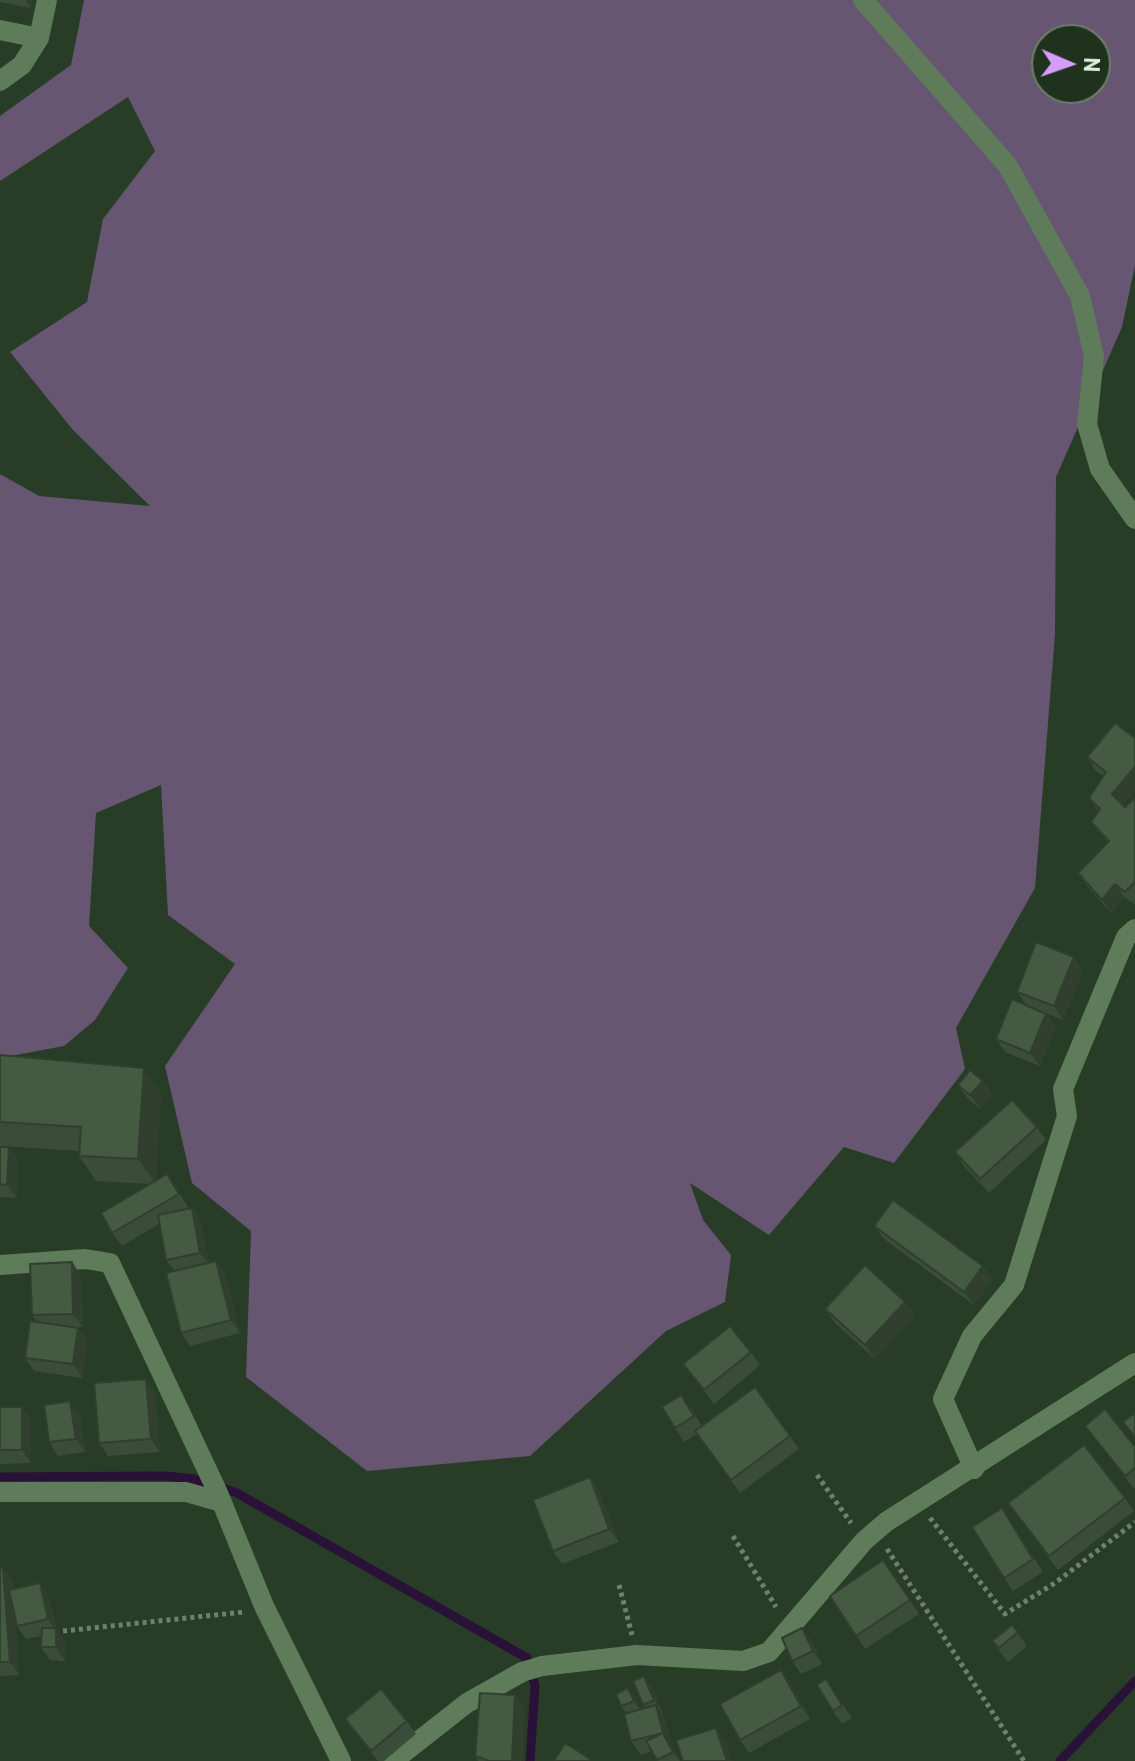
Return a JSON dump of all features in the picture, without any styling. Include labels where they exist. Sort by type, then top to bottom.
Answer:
[{"type":"street","points":[[0,81],[22,65],[39,38],[47,0]]},
{"type":"street","points":[[863,0],[1008,166],[1080,296],[1094,356],[1087,424],[1100,469],[1135,519]]},
{"type":"street","points":[[0,30],[39,38]]},
{"type":"street","points":[[974,1469],[943,1399],[972,1336],[1014,1285],[1067,1116],[1063,1089],[1120,950],[1135,929]]},
{"type":"street","points":[[0,1265],[85,1259],[110,1263],[207,1470],[264,1606],[341,1761]]},
{"type":"street","points":[[393,1761],[467,1703],[522,1672],[542,1666],[637,1655],[743,1661],[769,1652],[870,1536],[917,1501],[974,1469],[1135,1363]]},
{"type":"street","points":[[0,1492],[186,1492],[219,1498]]},
{"type":"path","points":[[817,1475],[870,1536],[1024,1761]]},
{"type":"path","points":[[917,1501],[1005,1614],[1055,1583],[1135,1522]]},
{"type":"path","points":[[733,1536],[790,1629]]},
{"type":"path","points":[[619,1585],[637,1655]]},
{"type":"path","points":[[63,1631],[237,1614],[264,1606]]},
{"type":"shaded area","points":[[84,0],[1135,0],[1135,265],[1122,327],[1056,477],[1055,634],[1035,888],[956,1028],[965,1069],[894,1163],[844,1147],[769,1235],[690,1183],[703,1220],[731,1255],[725,1302],[666,1331],[530,1456],[367,1471],[246,1377],[251,1231],[192,1183],[165,1066],[235,964],[168,915],[161,785],[96,813],[89,926],[128,968],[95,1020],[64,1046],[0,1058],[0,474],[39,496],[150,506],[73,430],[10,352],[87,302],[103,219],[155,151],[128,97],[0,181],[0,116],[71,65]]},
{"type":"building","points":[[1115,723],[1135,738],[1135,767],[1112,794],[1125,807],[1135,798],[1135,882],[1125,892],[1115,884],[1102,900],[1078,873],[1109,841],[1091,822],[1100,809],[1089,798],[1106,772],[1087,757]]},
{"type":"building","points":[[1036,942],[1074,957],[1054,1006],[1017,992]]},
{"type":"building","points":[[1012,999],[1046,1014],[1030,1053],[996,1039]]},
{"type":"building","points":[[0,1055],[144,1068],[138,1159],[79,1156],[81,1127],[0,1122]]},
{"type":"building","points":[[970,1070],[983,1081],[970,1095],[958,1085]]},
{"type":"building","points":[[1012,1100],[1037,1127],[980,1179],[955,1152]]},
{"type":"building","points":[[0,1147],[9,1147],[7,1185],[0,1184]]},
{"type":"building","points":[[167,1174],[179,1194],[112,1233],[101,1213]]},
{"type":"building","points":[[893,1200],[983,1266],[964,1292],[874,1226]]},
{"type":"building","points":[[192,1208],[200,1253],[166,1260],[158,1215]]},
{"type":"building","points":[[216,1261],[231,1320],[181,1333],[166,1273]]},
{"type":"building","points":[[72,1262],[73,1314],[32,1315],[30,1264]]},
{"type":"building","points":[[865,1265],[905,1302],[865,1345],[825,1309]]},
{"type":"building","points":[[30,1321],[78,1328],[73,1364],[25,1358]]},
{"type":"building","points":[[730,1326],[751,1352],[704,1390],[683,1364]]},
{"type":"building","points":[[146,1379],[151,1439],[99,1443],[94,1383]]},
{"type":"building","points":[[755,1387],[790,1436],[731,1480],[695,1431]]},
{"type":"building","points":[[681,1395],[694,1416],[675,1428],[662,1407]]},
{"type":"building","points":[[70,1401],[76,1439],[49,1442],[44,1405]]},
{"type":"building","points":[[0,1407],[22,1407],[22,1450],[0,1450]]},
{"type":"building","points":[[1105,1409],[1135,1447],[1135,1468],[1125,1476],[1085,1426]]},
{"type":"building","points":[[1135,1413],[1135,1437],[1123,1422]]},
{"type":"building","points":[[1084,1445],[1125,1498],[1049,1556],[1008,1503]]},
{"type":"building","points":[[590,1477],[609,1529],[553,1551],[533,1500]]},
{"type":"building","points":[[1002,1508],[1033,1559],[1004,1578],[972,1527]]},
{"type":"building","points":[[883,1560],[910,1600],[856,1636],[830,1596]]},
{"type":"building","points":[[0,1568],[3,1568],[10,1662],[0,1662]]},
{"type":"building","points":[[40,1583],[48,1619],[17,1626],[9,1590]]},
{"type":"building","points":[[1012,1625],[1018,1632],[999,1648],[992,1641]]},
{"type":"building","points":[[42,1628],[56,1628],[56,1647],[41,1647]]},
{"type":"building","points":[[802,1628],[813,1651],[792,1661],[782,1638]]},
{"type":"building","points":[[781,1670],[801,1706],[740,1740],[720,1704]]},
{"type":"building","points":[[644,1676],[654,1700],[643,1705],[633,1681]]},
{"type":"building","points":[[826,1679],[842,1705],[833,1711],[817,1685]]},
{"type":"building","points":[[628,1688],[634,1701],[621,1706],[616,1694]]},
{"type":"building","points":[[381,1689],[407,1721],[371,1751],[345,1719]]},
{"type":"building","points":[[480,1693],[515,1695],[512,1761],[490,1761],[475,1756]]},
{"type":"building","points":[[656,1705],[663,1733],[631,1741],[624,1714]]},
{"type":"building","points":[[716,1728],[727,1761],[683,1761],[676,1740]]},
{"type":"building","points":[[663,1733],[673,1752],[657,1760],[646,1741]]},
{"type":"building","points":[[565,1743],[590,1759],[589,1761],[554,1761]]},
{"type":"waterway","points":[[0,1477],[165,1476],[194,1479],[237,1493],[527,1658],[535,1686],[530,1761]]},
{"type":"waterway","points":[[1060,1761],[1135,1681]]}]
